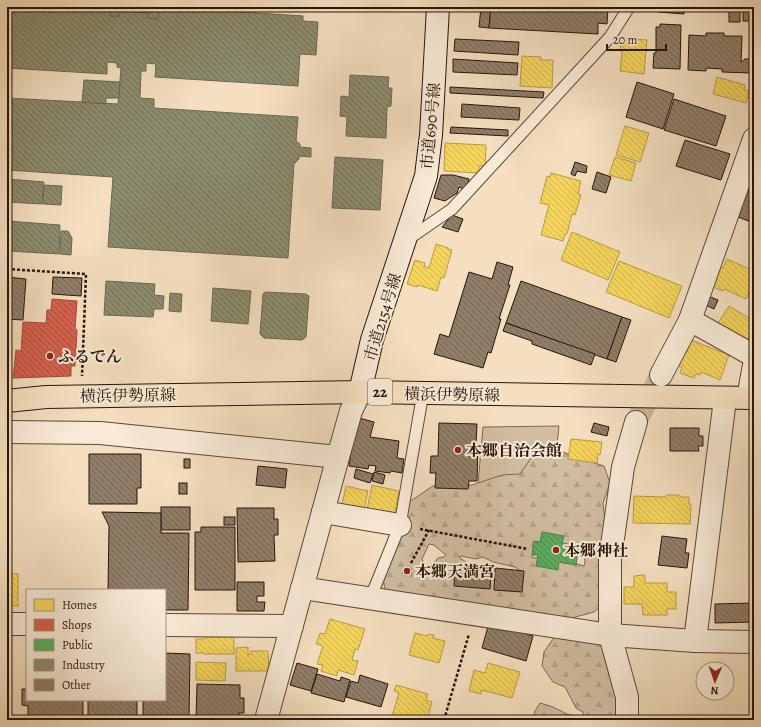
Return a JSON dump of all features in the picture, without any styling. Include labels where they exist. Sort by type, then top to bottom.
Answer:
[{"type":"main road","name":"横浜伊勢原線","points":[[7,401],[46,397],[360,392],[725,399],[751,398]]},
{"type":"street","name":"市道690号線","points":[[405,242],[426,176],[431,135],[438,7]]},
{"type":"street","points":[[661,375],[690,320],[754,139]]},
{"type":"street","name":"市道2154号線","points":[[266,720],[351,410],[360,392],[372,340],[405,242]]},
{"type":"street","points":[[690,320],[754,356]]},
{"type":"street","points":[[751,398],[754,365]]},
{"type":"street","points":[[695,641],[725,399]]},
{"type":"street","points":[[627,720],[627,697],[610,635],[610,560],[623,467],[636,422]]},
{"type":"street","points":[[7,432],[100,433],[338,456]]},
{"type":"street","points":[[323,512],[400,525]]},
{"type":"street","points":[[302,588],[610,635],[695,641],[754,642]]},
{"type":"street","points":[[7,624],[26,624]]},
{"type":"street","points":[[166,625],[292,626]]},
{"type":"lane","points":[[405,242],[452,209],[610,37],[629,7]]},
{"type":"lane","points":[[370,599],[400,525],[423,393]]},
{"type":"path","points":[[7,269],[86,274],[82,380]]},
{"type":"path","points":[[400,525],[528,549]]},
{"type":"path","points":[[412,563],[428,530]]},
{"type":"path","points":[[444,720],[474,614]]},
{"type":"green space","points":[[559,426],[550,486],[478,484],[483,427]]},
{"type":"green space","points":[[552,448],[604,466],[610,483],[603,503],[605,522],[601,606],[594,612],[564,620],[385,593],[383,575],[409,502],[433,486],[472,485],[502,475],[520,474],[534,454]],"holes":[[[429,544],[434,545],[446,555],[438,558],[433,563],[428,565],[424,563],[422,559]],[[533,551],[577,553],[584,555],[585,562],[584,566],[571,562],[563,563],[550,557],[532,557]],[[461,556],[476,559],[483,557],[493,562],[515,567],[522,572],[491,573],[483,568],[474,568],[459,557]]]},
{"type":"green space","points":[[602,634],[621,720],[539,720],[534,713],[540,703],[553,707],[567,714],[583,718],[583,712],[576,708],[565,687],[553,682],[542,666],[544,652],[555,636]]},
{"type":"building: Homes","points":[[621,38],[647,40],[644,74],[620,71],[622,52],[620,51]]},
{"type":"building: Homes","points":[[522,56],[541,57],[541,60],[553,60],[552,88],[520,86]]},
{"type":"building: Homes","points":[[717,77],[745,85],[744,90],[749,91],[746,103],[713,94]]},
{"type":"building: Homes","points":[[625,126],[649,133],[640,162],[616,155]]},
{"type":"building: Homes","points":[[445,143],[486,145],[485,166],[479,166],[479,173],[444,171]]},
{"type":"building: Homes","points":[[615,157],[636,163],[631,181],[609,175]]},
{"type":"building: Homes","points":[[551,173],[581,181],[578,194],[581,195],[575,215],[572,214],[567,234],[565,234],[563,241],[541,235],[549,205],[540,203],[547,176],[550,177]]},
{"type":"building: Homes","points":[[572,232],[620,252],[608,280],[561,260]]},
{"type":"building: Homes","points":[[436,244],[452,250],[444,278],[441,277],[437,291],[418,285],[417,287],[407,284],[415,260],[425,263],[424,266],[429,268]]},
{"type":"building: Homes","points":[[727,259],[754,271],[752,280],[754,282],[746,299],[724,289],[723,291],[708,285],[718,266],[723,268]]},
{"type":"building: Homes","points":[[619,261],[682,286],[669,318],[606,292]]},
{"type":"building: Homes","points":[[729,306],[749,318],[748,319],[754,323],[754,329],[747,340],[718,323]]},
{"type":"building: Homes","points":[[691,340],[729,355],[720,380],[701,372],[700,375],[696,374],[694,378],[680,373],[682,367],[677,366],[683,351],[687,352]]},
{"type":"building: Homes","points":[[571,439],[602,442],[597,463],[568,459]]},
{"type":"building: Homes","points":[[372,485],[399,491],[394,516],[367,510]]},
{"type":"building: Homes","points":[[346,486],[368,491],[363,515],[341,510]]},
{"type":"building: Homes","points":[[666,495],[680,495],[680,497],[689,497],[689,504],[691,504],[690,524],[633,523],[634,496],[666,497]]},
{"type":"building: Homes","points":[[7,574],[18,574],[18,606],[7,606]]},
{"type":"building: Homes","points":[[645,575],[645,583],[667,583],[667,592],[676,592],[676,609],[667,609],[667,615],[643,615],[642,604],[624,604],[624,587],[634,587],[634,576]]},
{"type":"building: Homes","points":[[330,619],[365,629],[358,650],[355,649],[352,660],[358,661],[354,675],[338,670],[337,676],[321,671],[323,665],[317,664],[323,646],[316,644],[320,633],[325,634]]},
{"type":"building: Homes","points":[[415,633],[427,636],[428,634],[434,635],[433,638],[445,641],[439,663],[409,655]]},
{"type":"building: Homes","points":[[204,637],[234,637],[234,654],[196,653],[196,639],[204,639]]},
{"type":"building: Homes","points":[[248,647],[248,655],[251,654],[251,651],[268,651],[269,671],[236,671],[236,648]]},
{"type":"building: Homes","points":[[196,662],[226,663],[225,681],[196,680]]},
{"type":"building: Homes","points":[[488,663],[520,672],[512,698],[482,690],[481,694],[469,691],[474,670],[485,673]]},
{"type":"building: Homes","points":[[396,685],[428,694],[426,700],[432,702],[427,720],[407,720],[392,716],[399,693],[394,691]]},
{"type":"building: Shops","points":[[52,299],[77,301],[75,366],[71,366],[71,376],[13,378],[16,350],[21,351],[23,322],[46,323],[47,310],[51,310]]},
{"type":"building: Public","name":"本郷神社","points":[[542,532],[564,536],[562,543],[579,546],[576,565],[559,562],[558,570],[536,566],[538,555],[532,555],[534,541],[540,542]]},
{"type":"building: Public","name":"本郷天満宮","points":[[407,566],[412,569],[407,576],[402,573]]},
{"type":"building: Industry","points":[[7,7],[111,7],[110,16],[119,16],[120,11],[148,13],[148,18],[158,19],[158,7],[165,7],[303,16],[303,21],[318,22],[316,55],[300,54],[298,86],[155,77],[156,64],[146,63],[146,71],[141,71],[140,98],[154,99],[154,108],[298,117],[296,141],[300,144],[300,147],[311,148],[311,157],[299,156],[299,159],[294,164],[288,258],[108,247],[113,177],[7,170],[7,98],[118,104],[121,68],[117,67],[117,63],[107,62],[107,74],[7,68]]},
{"type":"building: Industry","points":[[111,7],[158,7],[158,19],[148,18],[148,13],[120,11],[119,16],[110,16]]},
{"type":"building: Industry","points":[[350,75],[389,77],[388,88],[392,88],[391,106],[387,107],[386,138],[346,136],[347,117],[340,116],[341,96],[349,97]]},
{"type":"building: Industry","points":[[84,80],[120,82],[119,98],[106,98],[106,104],[82,102]]},
{"type":"building: Industry","points":[[335,157],[383,160],[380,210],[332,208]]},
{"type":"building: Industry","points":[[7,179],[44,182],[42,204],[7,202]]},
{"type":"building: Industry","points":[[44,185],[62,186],[61,205],[43,204]]},
{"type":"building: Industry","points":[[7,221],[60,225],[59,254],[7,251]]},
{"type":"building: Industry","points":[[61,231],[68,231],[72,238],[71,255],[60,254]]},
{"type":"building: Industry","points":[[106,281],[155,284],[154,295],[164,296],[163,309],[154,309],[153,317],[104,315]]},
{"type":"building: Industry","points":[[213,288],[251,291],[248,324],[211,321]]},
{"type":"building: Industry","points":[[265,292],[306,294],[309,296],[306,337],[302,340],[264,338],[260,334],[263,294]]},
{"type":"building: Industry","points":[[170,293],[182,294],[181,312],[169,311]]},
{"type":"building: Other","points":[[481,7],[491,7],[489,28],[479,27]]},
{"type":"building: Other","points":[[491,7],[608,7],[607,24],[598,23],[598,34],[489,28]]},
{"type":"building: Other","points":[[658,7],[684,7],[684,14],[658,12]]},
{"type":"building: Other","points":[[740,7],[740,22],[729,22],[729,8]]},
{"type":"building: Other","points":[[743,7],[754,7],[754,21],[743,21]]},
{"type":"building: Other","points":[[660,24],[681,25],[680,69],[653,68],[654,53],[656,53],[656,27],[660,27]]},
{"type":"building: Other","points":[[706,33],[724,33],[724,36],[742,36],[741,62],[745,59],[751,59],[752,73],[722,72],[722,69],[706,68],[706,71],[688,70],[689,35],[706,36]]},
{"type":"building: Other","points":[[455,39],[519,42],[518,55],[454,51]]},
{"type":"building: Other","points":[[453,59],[518,63],[517,75],[453,72]]},
{"type":"building: Other","points":[[637,82],[674,94],[663,129],[626,117]]},
{"type":"building: Other","points":[[450,87],[544,92],[543,98],[450,93]]},
{"type":"building: Other","points":[[674,99],[726,116],[716,146],[664,130]]},
{"type":"building: Other","points":[[462,104],[520,108],[519,120],[461,117]]},
{"type":"building: Other","points":[[451,127],[508,130],[508,136],[450,133]]},
{"type":"building: Other","points":[[685,140],[730,154],[721,180],[676,166]]},
{"type":"building: Other","points":[[754,159],[754,221],[751,220],[751,222],[733,215]]},
{"type":"building: Other","points":[[575,162],[587,166],[586,173],[577,171],[575,176],[571,174]]},
{"type":"building: Other","points":[[597,172],[611,177],[606,193],[592,189]]},
{"type":"building: Other","points":[[441,175],[453,175],[469,179],[466,190],[459,187],[457,193],[445,201],[434,198]]},
{"type":"building: Other","points":[[452,215],[463,219],[458,232],[442,227]]},
{"type":"building: Other","points":[[497,262],[513,267],[508,285],[510,285],[499,319],[501,319],[491,353],[488,352],[483,368],[434,354],[440,334],[449,337],[469,272],[492,279]]},
{"type":"building: Other","points":[[7,277],[26,279],[23,320],[7,319]]},
{"type":"building: Other","points":[[53,277],[82,278],[81,296],[52,294]]},
{"type":"building: Other","points":[[521,281],[622,317],[607,359],[506,323]]},
{"type":"building: Other","points":[[703,294],[718,300],[714,309],[699,302]]},
{"type":"building: Other","points":[[622,317],[631,320],[616,362],[607,359]]},
{"type":"building: Other","points":[[506,323],[595,354],[591,365],[532,344],[532,341],[503,331]]},
{"type":"building: Other","points":[[359,418],[374,422],[370,437],[399,441],[397,458],[404,459],[402,473],[375,471],[376,466],[369,465],[368,469],[349,466],[353,437]]},
{"type":"building: Other","name":"本郷自治会館","points":[[439,423],[477,424],[477,481],[469,481],[468,489],[435,488],[436,473],[430,473],[431,456],[438,456]]},
{"type":"building: Other","points":[[594,423],[609,427],[607,436],[591,432]]},
{"type":"building: Other","points":[[670,428],[699,428],[699,436],[703,436],[703,446],[698,446],[699,451],[670,451]]},
{"type":"building: Other","points":[[89,454],[141,454],[141,488],[137,488],[137,504],[89,504]]},
{"type":"building: Other","points":[[184,459],[190,459],[190,468],[184,468]]},
{"type":"building: Other","points":[[258,466],[287,469],[285,488],[256,485]]},
{"type":"building: Other","points":[[356,469],[373,474],[370,483],[354,478]]},
{"type":"building: Other","points":[[374,472],[385,475],[383,484],[372,481]]},
{"type":"building: Other","points":[[179,483],[187,483],[187,494],[179,494]]},
{"type":"building: Other","points":[[161,507],[190,507],[190,530],[161,530]]},
{"type":"building: Other","points":[[237,508],[274,508],[274,519],[278,519],[278,535],[274,535],[275,561],[238,562]]},
{"type":"building: Other","points":[[102,512],[161,513],[161,533],[189,533],[188,610],[166,610],[166,589],[108,589],[109,526]]},
{"type":"building: Other","points":[[224,517],[235,517],[235,525],[224,525]]},
{"type":"building: Other","points":[[201,527],[235,527],[235,590],[195,590],[195,532],[201,532]]},
{"type":"building: Other","points":[[662,536],[687,539],[685,553],[689,553],[687,568],[658,565]]},
{"type":"building: Other","points":[[455,566],[484,566],[491,571],[490,589],[454,586]]},
{"type":"building: Other","points":[[495,568],[524,571],[522,592],[494,590]]},
{"type":"building: Other","points":[[237,582],[264,582],[264,596],[257,596],[257,602],[265,602],[264,611],[237,611]]},
{"type":"building: Other","points":[[754,603],[754,622],[715,623],[715,604]]},
{"type":"building: Other","points":[[489,623],[533,636],[526,661],[482,648]]},
{"type":"building: Other","points":[[166,653],[190,654],[189,720],[143,720],[143,701],[166,701]]},
{"type":"building: Other","points":[[297,663],[318,669],[311,691],[290,685]]},
{"type":"building: Other","points":[[317,674],[340,681],[341,677],[350,680],[344,702],[311,693]]},
{"type":"building: Other","points":[[360,675],[388,684],[381,707],[346,697],[351,681],[358,683]]},
{"type":"building: Other","points":[[197,684],[240,685],[240,698],[244,698],[244,713],[239,713],[239,720],[196,720]]},
{"type":"building: Other","points":[[22,689],[26,689],[26,701],[83,701],[83,720],[28,720],[28,706],[22,705]]},
{"type":"building: Other","points":[[88,701],[137,701],[137,720],[88,720]]},
{"type":"tunnel","points":[[636,422],[661,375]]},
{"type":"place","name":"ふるでん","points":[[50,356]]},
{"type":"place","name":"本郷自治会館","points":[[458,450]]},
{"type":"place","name":"本郷神社","points":[[556,550]]},
{"type":"place","name":"本郷天満宮","points":[[407,571]]}]
